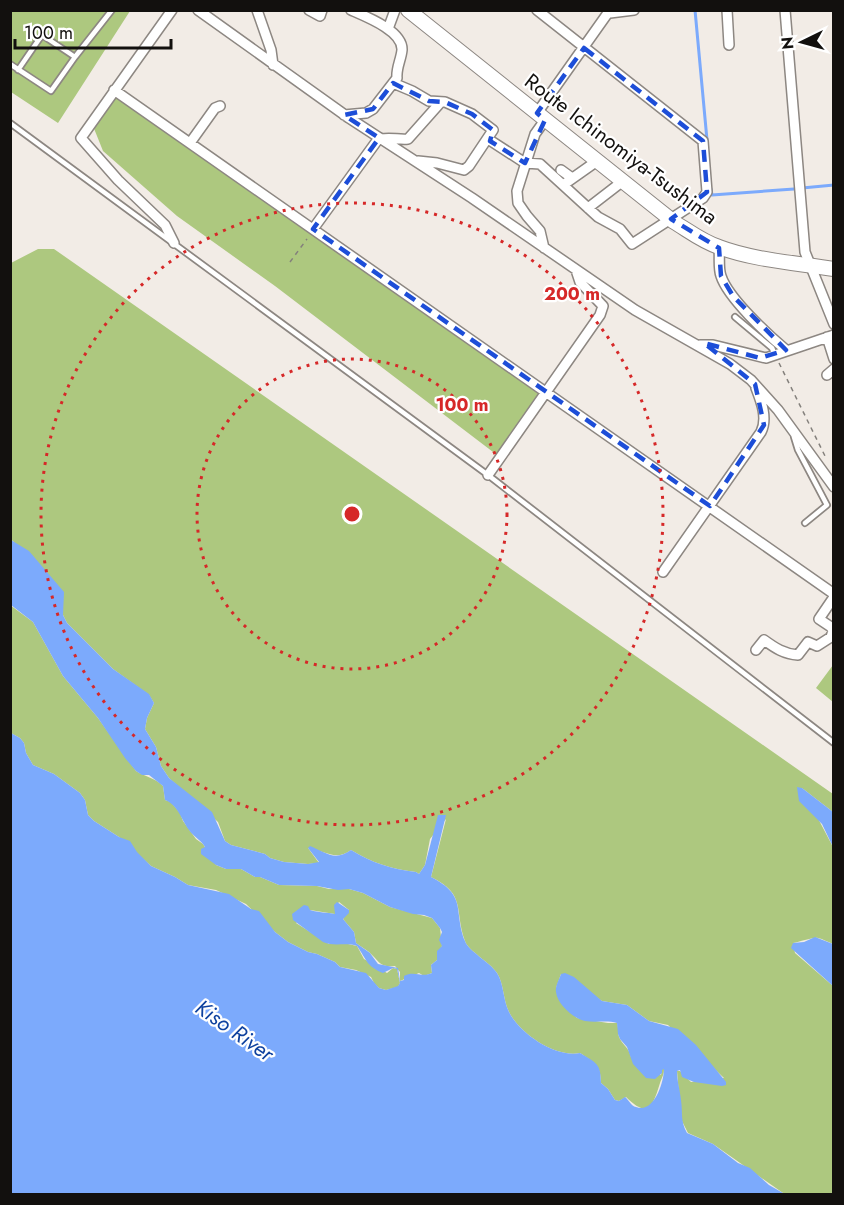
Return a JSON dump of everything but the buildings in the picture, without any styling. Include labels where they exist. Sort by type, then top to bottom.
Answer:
[{"type":"main road","name":"Route Ichinomiya-Tsushima","points":[[416,13],[541,117],[671,219],[699,238],[719,248],[746,255],[834,269]]},
{"type":"street","points":[[172,10],[81,138],[118,180],[165,225],[174,243]]},
{"type":"street","points":[[198,10],[344,115],[634,310],[730,364],[755,384],[792,429],[834,487]]},
{"type":"street","points":[[257,10],[271,50],[273,65]]},
{"type":"street","points":[[309,10],[320,16],[322,10]]},
{"type":"street","points":[[344,115],[366,113],[373,109],[397,78],[402,44],[399,37],[388,29],[351,10]]},
{"type":"street","points":[[388,29],[395,10]]},
{"type":"street","points":[[488,139],[525,163],[540,164],[598,217],[620,229],[632,244],[703,198],[707,192],[703,141],[537,10]]},
{"type":"street","points":[[544,248],[540,231],[526,216],[518,202],[517,191],[541,117],[609,11],[634,10]]},
{"type":"street","points":[[727,10],[729,45]]},
{"type":"street","points":[[785,10],[805,252],[834,324]]},
{"type":"street","points":[[393,83],[429,101],[445,102],[472,114],[493,130],[464,170],[437,163],[415,161]]},
{"type":"street","points":[[114,90],[710,506],[834,596],[819,619],[831,627],[833,631],[831,637],[817,646],[808,642],[798,655],[788,655],[764,640],[756,650]]},
{"type":"street","points":[[313,230],[380,138],[408,139],[440,103]]},
{"type":"street","points":[[190,143],[215,108],[220,106]]},
{"type":"street","points":[[562,185],[597,161]]},
{"type":"street","points":[[561,170],[572,178]]},
{"type":"street","points":[[588,208],[623,182]]},
{"type":"street","points":[[719,248],[721,276],[733,296],[768,335],[786,350]]},
{"type":"street","points":[[488,475],[600,315],[603,306],[580,282],[576,270]]},
{"type":"street","points":[[698,345],[713,345],[760,358],[775,355],[830,335],[834,359]]},
{"type":"street","points":[[663,572],[764,425],[762,404],[755,384]]},
{"type":"lane","points":[[10,64],[51,92],[112,10]]},
{"type":"lane","points":[[18,70],[42,35],[75,57]]},
{"type":"lane","points":[[10,123],[488,475],[834,743]]},
{"type":"lane","points":[[735,317],[772,348],[775,355]]},
{"type":"lane","points":[[792,429],[798,450],[827,505],[805,523]]},
{"type":"path","points":[[290,262],[313,230]]},
{"type":"path","points":[[775,355],[826,460]]},
{"type":"highlighted area","points":[[584,48],[703,141],[707,192],[671,219],[719,248],[721,276],[733,296],[786,350],[760,358],[704,343],[755,384],[764,425],[710,506],[313,229],[379,138],[344,115],[373,109],[393,83],[429,101],[445,102],[472,114],[493,130],[490,141],[525,163],[545,120],[537,113]]},
{"type":"green space","points":[[10,11],[130,11],[58,123],[11,92]]},
{"type":"green space","points":[[115,94],[542,393],[497,455],[275,286],[177,216],[103,151],[93,126]]},
{"type":"green space","points":[[38,249],[54,249],[833,794],[833,812],[802,788],[833,847],[833,944],[816,938],[793,943],[795,953],[833,986],[833,1194],[783,1193],[713,1144],[688,1133],[681,1119],[677,1071],[680,1071],[691,1082],[724,1078],[668,1025],[649,1021],[627,1005],[602,1001],[561,974],[556,988],[563,1005],[577,1018],[617,1023],[619,1037],[631,1057],[661,1075],[664,1069],[655,1098],[649,1107],[645,1108],[633,1104],[626,1097],[619,1101],[615,1100],[601,1083],[600,1072],[595,1065],[580,1053],[571,1054],[550,1048],[521,1028],[509,1012],[497,973],[467,945],[455,897],[442,883],[431,877],[446,819],[430,839],[425,865],[419,874],[382,865],[351,850],[335,855],[308,848],[319,863],[284,862],[225,841],[218,822],[169,778],[161,766],[156,747],[145,729],[154,703],[149,695],[113,669],[67,623],[11,540],[11,263]]},
{"type":"green space","points":[[10,605],[33,622],[63,676],[98,718],[136,771],[163,786],[165,800],[171,802],[180,813],[183,821],[196,839],[203,844],[216,865],[226,869],[241,869],[255,877],[279,885],[349,889],[363,893],[390,907],[432,918],[440,928],[442,946],[437,960],[431,965],[432,973],[424,976],[419,973],[400,981],[400,972],[395,966],[383,965],[356,943],[354,932],[343,919],[349,910],[339,902],[335,908],[335,914],[310,910],[296,923],[329,944],[357,946],[364,959],[387,973],[393,968],[397,969],[400,983],[398,987],[386,990],[379,988],[371,977],[356,970],[340,967],[335,962],[288,942],[246,904],[216,890],[188,885],[151,866],[119,837],[94,821],[88,815],[85,800],[80,793],[54,774],[33,765],[26,753],[24,743],[11,733]]},
{"type":"green space","points":[[833,665],[833,702],[816,688]]},
{"type":"water","name":"Kiso River","points":[[11,540],[29,551],[64,592],[63,615],[67,623],[113,669],[149,694],[154,703],[145,729],[156,747],[161,766],[169,778],[212,812],[225,841],[284,862],[308,864],[319,862],[308,848],[310,846],[335,856],[351,850],[382,865],[419,874],[425,865],[438,815],[446,815],[431,877],[443,884],[455,897],[467,945],[497,973],[509,1012],[521,1028],[550,1048],[571,1054],[580,1053],[590,1059],[599,1067],[601,1083],[615,1100],[619,1101],[625,1097],[634,1106],[642,1108],[648,1106],[657,1096],[664,1069],[655,1079],[646,1078],[633,1064],[627,1047],[618,1034],[617,1023],[585,1021],[567,1010],[559,1001],[556,992],[561,974],[565,973],[574,977],[602,1001],[627,1005],[649,1021],[678,1029],[696,1045],[726,1082],[726,1085],[722,1086],[694,1082],[682,1077],[680,1070],[677,1071],[683,1121],[687,1133],[713,1144],[738,1163],[750,1168],[769,1185],[783,1193],[790,1194],[11,1194],[11,733],[24,743],[26,753],[33,765],[54,774],[80,793],[85,800],[88,815],[119,837],[130,841],[151,866],[188,885],[229,894],[251,909],[259,911],[275,932],[288,942],[335,962],[340,967],[366,973],[379,988],[386,990],[398,986],[400,983],[397,969],[393,968],[383,973],[370,965],[357,946],[323,942],[293,920],[292,914],[304,905],[310,910],[335,914],[334,905],[337,902],[349,910],[343,919],[354,932],[356,943],[370,953],[378,964],[398,968],[400,981],[404,980],[404,976],[408,974],[432,973],[431,965],[437,960],[437,951],[442,946],[439,940],[442,932],[432,918],[390,907],[363,893],[349,889],[279,885],[255,877],[241,869],[226,869],[201,854],[201,849],[205,847],[189,830],[176,809],[165,800],[163,786],[149,775],[142,775],[136,771],[125,758],[98,718],[63,676],[33,622],[11,605]]},
{"type":"water","points":[[797,787],[802,788],[833,812],[833,847],[822,824],[799,801]]},
{"type":"water","points":[[815,937],[833,944],[833,986],[791,948],[793,943],[804,942]]},
{"type":"waterway","points":[[695,10],[707,140]]},
{"type":"waterway","points":[[802,188],[834,185]]},
{"type":"waterway","points":[[711,189],[712,195],[794,189]]}]
